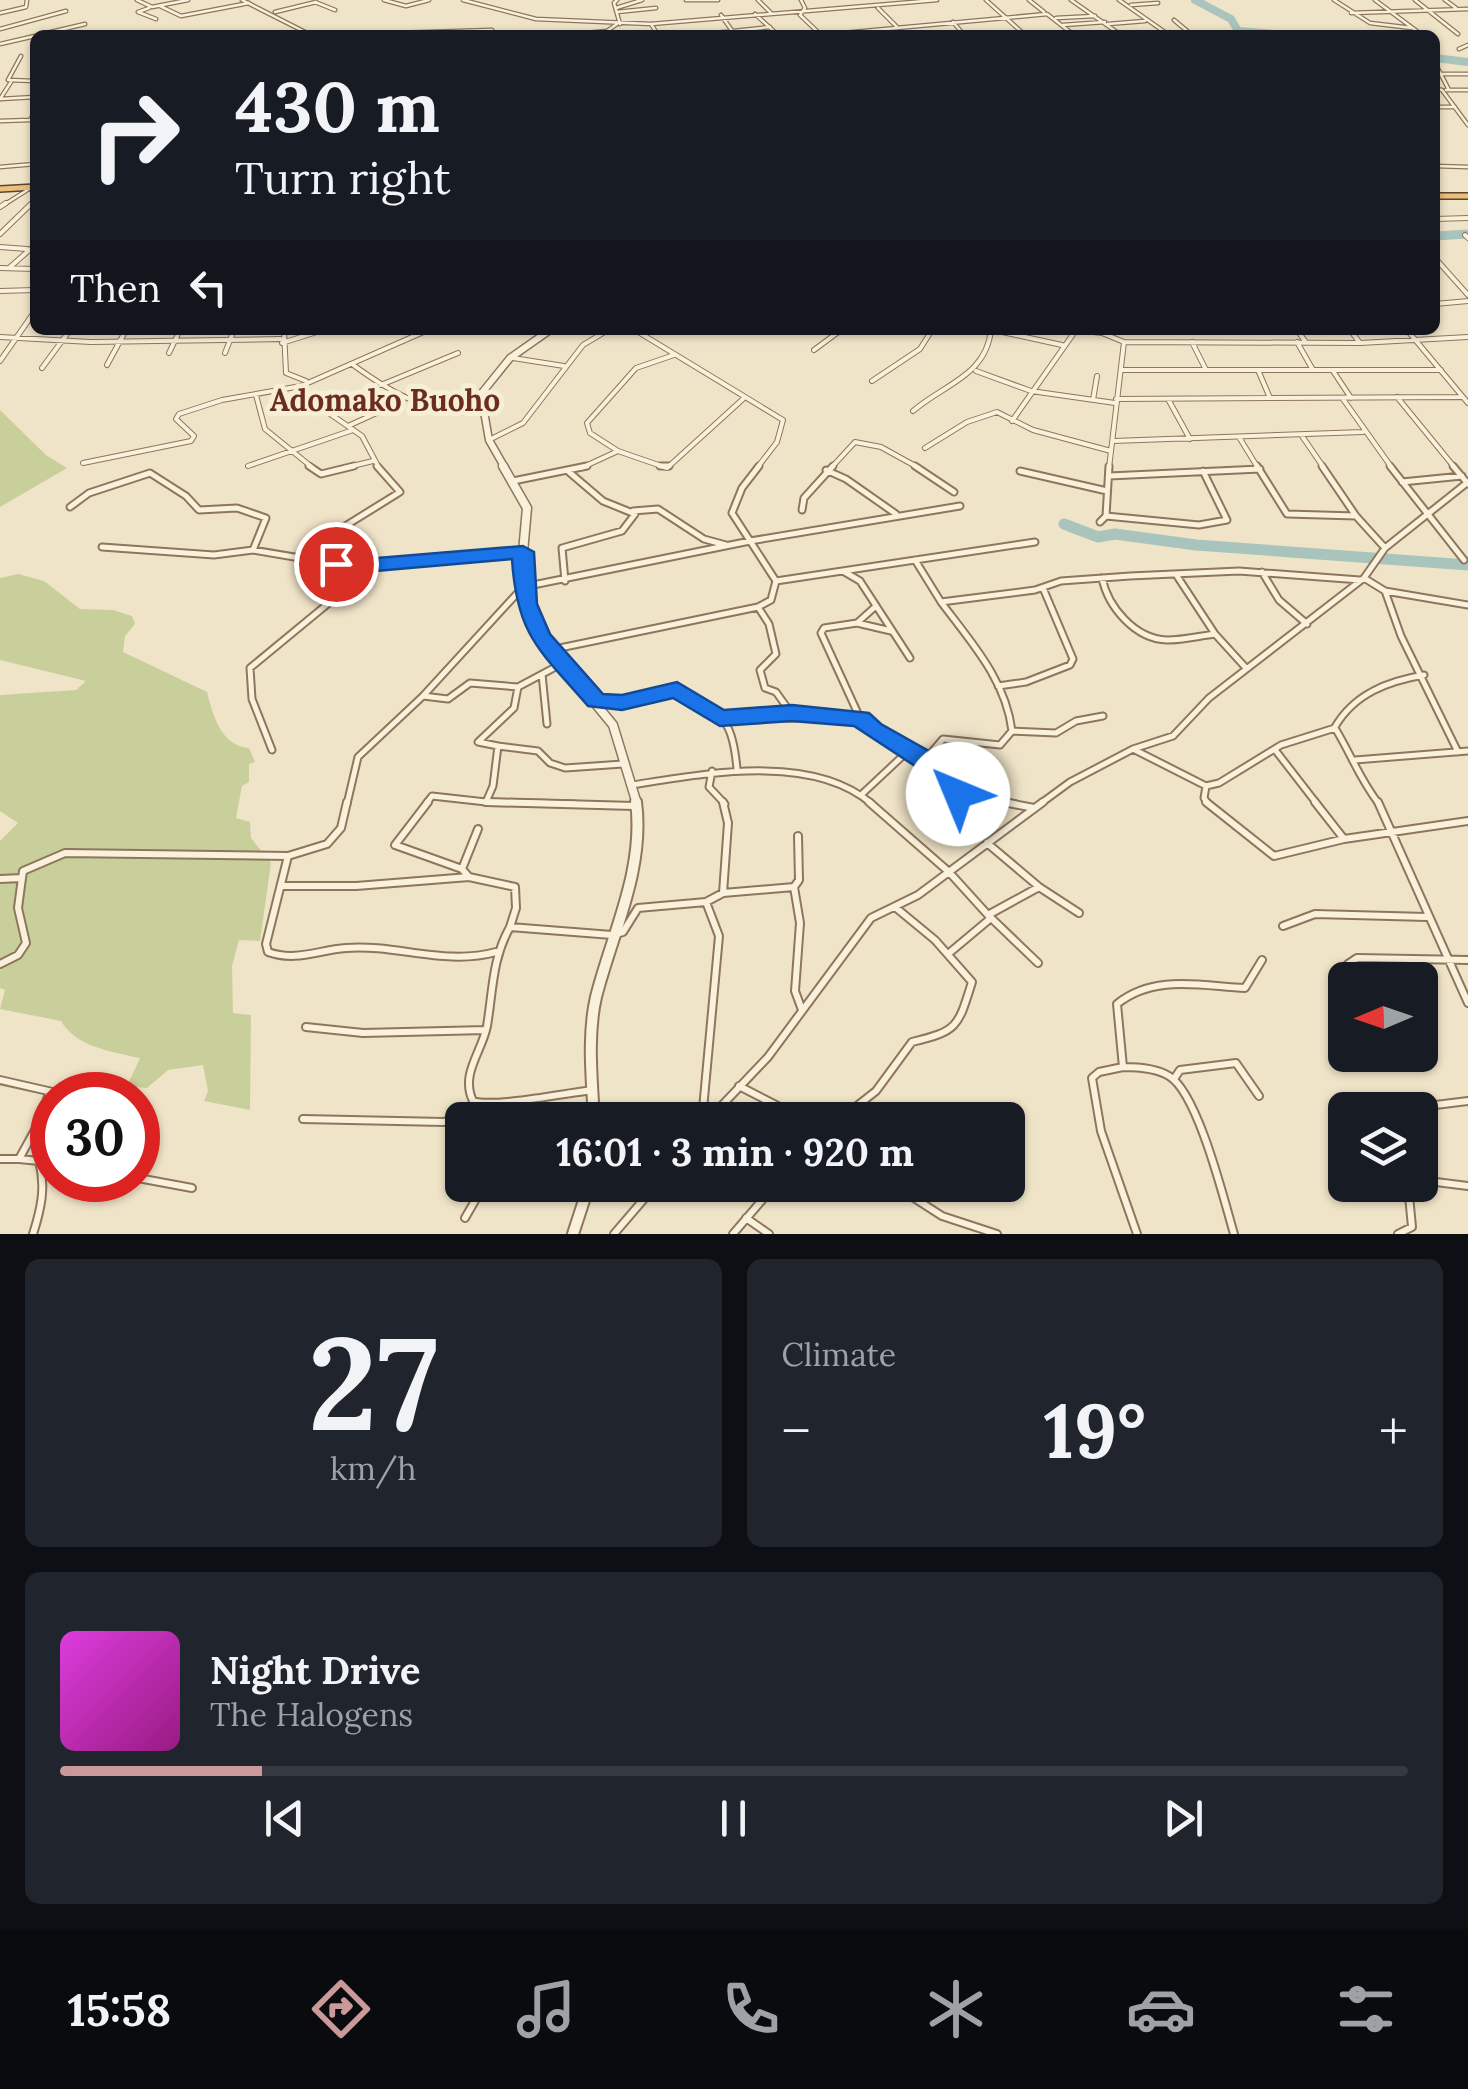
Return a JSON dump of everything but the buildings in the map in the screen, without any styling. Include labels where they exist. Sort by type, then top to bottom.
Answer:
[{"type":"highway","points":[[0,189],[30,187]]},
{"type":"highway","points":[[1440,194],[1468,195]]},
{"type":"street","points":[[0,14],[26,7],[27,0]]},
{"type":"street","points":[[137,0],[152,8]]},
{"type":"street","points":[[156,18],[138,12],[186,0]]},
{"type":"street","points":[[242,0],[302,30]]},
{"type":"street","points":[[384,0],[406,6],[429,0]]},
{"type":"street","points":[[463,0],[536,19],[618,24],[937,0]]},
{"type":"street","points":[[478,4],[491,0]]},
{"type":"street","points":[[617,0],[614,3],[618,24]]},
{"type":"street","points":[[617,10],[642,0]]},
{"type":"street","points":[[686,0],[718,0]]},
{"type":"street","points":[[758,0],[771,13]]},
{"type":"street","points":[[800,12],[806,8],[801,0]]},
{"type":"street","points":[[986,0],[1019,30]]},
{"type":"street","points":[[1029,0],[1068,30]]},
{"type":"street","points":[[1070,0],[1115,30]]},
{"type":"street","points":[[1119,0],[1161,30]]},
{"type":"street","points":[[1334,0],[1364,22],[1387,28],[1412,28]]},
{"type":"street","points":[[1376,0],[1415,30]]},
{"type":"street","points":[[1415,0],[1458,34]]},
{"type":"street","points":[[1444,0],[1458,10]]},
{"type":"street","points":[[272,13],[314,1],[335,10]]},
{"type":"street","points":[[160,6],[181,16],[249,3]]},
{"type":"street","points":[[1128,5],[1158,3]]},
{"type":"street","points":[[877,6],[898,27]]},
{"type":"street","points":[[617,10],[656,8]]},
{"type":"street","points":[[1352,13],[1468,9]]},
{"type":"street","points":[[0,32],[66,12]]},
{"type":"street","points":[[800,12],[818,30]]},
{"type":"street","points":[[756,14],[773,30]]},
{"type":"street","points":[[870,30],[1047,14]]},
{"type":"street","points":[[721,16],[732,30]]},
{"type":"street","points":[[1053,18],[1097,16]]},
{"type":"street","points":[[1063,25],[1148,20]]},
{"type":"street","points":[[1174,20],[1186,30]]},
{"type":"street","points":[[953,22],[960,30]]},
{"type":"street","points":[[58,30],[85,24]]},
{"type":"street","points":[[609,30],[618,24]]},
{"type":"street","points":[[651,24],[655,30]]},
{"type":"street","points":[[752,30],[770,27]]},
{"type":"street","points":[[0,32],[14,41]]},
{"type":"street","points":[[0,44],[30,37]]},
{"type":"street","points":[[1459,49],[1468,45]]},
{"type":"street","points":[[0,99],[21,56]]},
{"type":"street","points":[[1440,74],[1468,74]]},
{"type":"street","points":[[1440,78],[1449,90]]},
{"type":"street","points":[[11,82],[30,80]]},
{"type":"street","points":[[1442,90],[1468,90]]},
{"type":"street","points":[[1442,90],[1468,124]]},
{"type":"street","points":[[0,99],[30,97]]},
{"type":"street","points":[[1440,108],[1455,107]]},
{"type":"street","points":[[0,132],[3,121],[30,120]]},
{"type":"street","points":[[0,166],[30,164]]},
{"type":"street","points":[[1440,166],[1468,167]]},
{"type":"street","points":[[0,207],[30,189]]},
{"type":"street","points":[[0,234],[30,206]]},
{"type":"street","points":[[1440,218],[1468,218]]},
{"type":"street","points":[[0,247],[30,247]]},
{"type":"street","points":[[9,268],[30,249]]},
{"type":"street","points":[[1440,264],[1468,298],[1440,303]]},
{"type":"street","points":[[0,268],[30,269]]},
{"type":"street","points":[[0,291],[30,290]]},
{"type":"street","points":[[0,361],[30,317]]},
{"type":"street","points":[[42,368],[66,335]]},
{"type":"street","points":[[107,365],[123,335]]},
{"type":"street","points":[[168,353],[177,335]]},
{"type":"street","points":[[225,353],[232,335]]},
{"type":"street","points":[[283,335],[287,376],[310,382]]},
{"type":"street","points":[[0,337],[282,341],[304,335]]},
{"type":"street","points":[[83,463],[191,441],[194,436],[176,419],[179,414],[301,386],[415,335]]},
{"type":"street","points":[[542,335],[510,358],[482,394],[483,413],[489,440],[527,508],[523,587],[533,621],[550,650],[606,716],[627,764],[637,806],[633,872],[595,1001],[593,1102]]},
{"type":"street","points":[[489,440],[523,423],[564,366],[583,345],[600,335]]},
{"type":"street","points":[[643,335],[743,399],[780,416],[784,427],[741,488],[733,506],[734,520],[776,581]]},
{"type":"street","points":[[814,350],[834,335]]},
{"type":"street","points":[[872,381],[913,355],[928,335]]},
{"type":"street","points":[[913,412],[924,401],[976,371],[990,352],[992,335]]},
{"type":"street","points":[[1017,335],[1062,344]]},
{"type":"street","points":[[1012,421],[1071,335]]},
{"type":"street","points":[[1104,335],[1124,342],[1360,343],[1468,337]]},
{"type":"street","points":[[1176,335],[1178,342]]},
{"type":"street","points":[[1301,335],[1305,341]]},
{"type":"street","points":[[1354,335],[1360,343]]},
{"type":"street","points":[[1412,335],[1468,404]]},
{"type":"street","points":[[1297,341],[1312,370]]},
{"type":"street","points":[[1124,342],[1103,519],[1188,525],[1228,520],[1203,471]]},
{"type":"street","points":[[1192,342],[1206,370]]},
{"type":"street","points":[[381,385],[458,353]]},
{"type":"street","points":[[674,354],[636,368],[587,423],[590,433],[618,451],[666,468],[743,399]]},
{"type":"street","points":[[510,358],[564,366]]},
{"type":"street","points":[[352,364],[403,402],[453,414],[483,413]]},
{"type":"street","points":[[1122,370],[1440,370]]},
{"type":"street","points":[[1258,370],[1270,398]]},
{"type":"street","points":[[1333,370],[1351,398]]},
{"type":"street","points":[[976,371],[1031,391],[1093,400],[1462,397]]},
{"type":"street","points":[[1093,400],[1097,376]]},
{"type":"street","points":[[301,386],[366,443],[373,460],[400,492],[355,524],[334,533],[336,564]]},
{"type":"street","points":[[380,410],[387,390]]},
{"type":"street","points":[[256,394],[260,420],[288,452],[326,474],[373,460]]},
{"type":"street","points":[[1168,398],[1190,439]]},
{"type":"street","points":[[1342,398],[1464,560]]},
{"type":"street","points":[[723,1102],[768,1056],[871,918],[949,872],[1070,782],[1133,749],[1173,736],[1188,717],[1362,579],[1386,548],[1468,483],[1397,398]]},
{"type":"street","points":[[248,466],[351,428],[380,410],[403,402]]},
{"type":"street","points":[[925,448],[967,422],[1002,412],[1012,421],[1077,444],[1111,451]]},
{"type":"street","points":[[1112,440],[1364,432]]},
{"type":"street","points":[[1302,436],[1356,516],[1386,548]]},
{"type":"street","points":[[1239,437],[1288,514],[1301,518],[1356,516]]},
{"type":"street","points":[[802,510],[804,498],[826,470],[855,442],[862,441],[904,460],[954,492]]},
{"type":"street","points":[[513,481],[568,472],[618,451]]},
{"type":"street","points":[[1109,476],[1260,469]]},
{"type":"street","points":[[826,470],[846,479],[899,516]]},
{"type":"street","points":[[1020,471],[1106,492]]},
{"type":"street","points":[[568,472],[603,501],[633,511],[662,511],[704,538],[729,546]]},
{"type":"street","points":[[70,507],[89,493],[150,474],[186,496],[199,510],[237,508],[266,518],[268,522],[253,550]]},
{"type":"street","points":[[1402,482],[1462,476]]},
{"type":"street","points":[[0,964],[18,955],[26,943],[18,908],[23,870],[65,853],[288,856],[326,844],[341,828],[358,757],[422,696],[523,587],[960,506]]},
{"type":"street","points":[[565,580],[562,548],[622,531],[634,519],[633,511]]},
{"type":"street","points":[[700,552],[704,538]]},
{"type":"street","points":[[776,581],[1035,542]]},
{"type":"street","points":[[102,546],[214,556],[253,550],[353,567],[523,552]]},
{"type":"street","points":[[915,560],[985,660],[1009,706],[1012,730],[1000,745],[943,739],[925,760]]},
{"type":"street","points":[[272,750],[250,687],[250,668],[330,602],[353,567]]},
{"type":"street","points":[[840,570],[856,577],[910,658]]},
{"type":"street","points":[[941,602],[1043,588],[1061,581],[1262,572],[1362,579],[1385,591],[1468,604]]},
{"type":"street","points":[[1262,572],[1279,600],[1307,624]]},
{"type":"street","points":[[1178,576],[1215,634],[1246,668]]},
{"type":"street","points":[[1102,578],[1107,598],[1152,638],[1170,640],[1215,634]]},
{"type":"street","points":[[764,613],[776,581]]},
{"type":"street","points":[[998,686],[1026,682],[1070,665],[1070,652],[1043,588]]},
{"type":"street","points":[[1385,591],[1401,636],[1424,675],[1458,752]]},
{"type":"street","points":[[550,650],[769,602]]},
{"type":"street","points":[[857,622],[876,606]]},
{"type":"street","points":[[758,607],[764,613],[776,654],[760,672],[765,688],[776,692],[792,713]]},
{"type":"street","points":[[891,630],[857,622],[824,628],[821,632],[860,718],[925,760],[936,779],[952,793],[1034,808]]},
{"type":"street","points":[[422,696],[448,699],[474,683],[518,686],[562,664]]},
{"type":"street","points":[[542,674],[548,724]]},
{"type":"street","points":[[1206,786],[1281,745],[1335,728],[1351,705],[1370,692],[1424,675]]},
{"type":"street","points":[[518,686],[514,708],[480,736],[478,742],[483,746],[538,752],[550,763],[565,768],[627,764]]},
{"type":"street","points":[[596,701],[622,702],[682,690],[720,718],[734,734],[737,768]]},
{"type":"street","points":[[606,716],[622,702]]},
{"type":"street","points":[[720,718],[792,713],[860,718]]},
{"type":"street","points":[[1012,730],[1056,733],[1076,721],[1103,716]]},
{"type":"street","points":[[1335,728],[1355,760],[1357,775],[1373,792],[1468,1003]]},
{"type":"street","points":[[486,802],[493,786],[498,746]]},
{"type":"street","points":[[1133,749],[1206,786]]},
{"type":"street","points":[[861,795],[908,751]]},
{"type":"street","points":[[1275,751],[1344,840]]},
{"type":"street","points":[[1355,760],[1468,752]]},
{"type":"street","points":[[632,786],[737,768],[828,780],[861,795],[949,872],[1038,963]]},
{"type":"street","points":[[712,771],[708,787],[725,804],[728,823],[724,893]]},
{"type":"street","points":[[1206,786],[1208,804],[1274,856],[1308,845],[1468,821]]},
{"type":"street","points":[[469,877],[462,869],[395,845],[432,796],[486,802],[637,806]]},
{"type":"street","points":[[462,869],[478,829]]},
{"type":"street","points":[[510,928],[612,936],[623,932],[638,908],[706,902],[724,893],[794,887],[800,880],[798,836]]},
{"type":"street","points":[[987,843],[1078,913]]},
{"type":"street","points":[[288,856],[266,944],[268,952],[308,959],[350,948],[427,956],[496,952]]},
{"type":"street","points":[[280,886],[356,886],[469,877],[516,887],[516,908],[510,928],[496,952],[486,1030],[468,1072],[468,1093],[476,1102]]},
{"type":"street","points":[[0,879],[22,878]]},
{"type":"street","points":[[948,954],[989,916],[1039,886]]},
{"type":"street","points":[[794,887],[800,923],[795,991],[802,1010]]},
{"type":"street","points":[[706,902],[719,936],[706,1102]]},
{"type":"street","points":[[862,1102],[876,1091],[912,1042],[942,1037],[962,1017],[972,979],[895,907]]},
{"type":"street","points":[[1283,926],[1315,914],[1427,917]]},
{"type":"street","points":[[1351,962],[1356,958],[1468,960]]},
{"type":"street","points":[[1123,1067],[1119,1000],[1143,989],[1199,984],[1245,988],[1262,960]]},
{"type":"street","points":[[306,1028],[363,1033],[486,1030]]},
{"type":"street","points":[[1137,1234],[1101,1131],[1092,1078],[1099,1072],[1123,1067],[1162,1072],[1236,1064],[1259,1096]]},
{"type":"street","points":[[1174,1079],[1180,1070]]},
{"type":"street","points":[[1162,1072],[1174,1079],[1204,1144],[1234,1234]]},
{"type":"street","points":[[0,1080],[30,1088]]},
{"type":"street","points":[[739,1086],[777,1102]]},
{"type":"street","points":[[517,1102],[532,1096],[593,1090]]},
{"type":"street","points":[[1438,1105],[1468,1101]]},
{"type":"street","points":[[302,1119],[445,1122]]},
{"type":"street","points":[[19,1159],[30,1138]]},
{"type":"street","points":[[0,1159],[30,1160]]},
{"type":"street","points":[[160,1182],[192,1188]]},
{"type":"street","points":[[1438,1182],[1468,1186]]},
{"type":"street","points":[[34,1234],[42,1202]]},
{"type":"street","points":[[466,1218],[475,1202]]},
{"type":"street","points":[[572,1234],[583,1202]]},
{"type":"street","points":[[614,1234],[641,1202]]},
{"type":"street","points":[[732,1234],[760,1202]]},
{"type":"street","points":[[920,1202],[942,1216],[997,1234]]},
{"type":"street","points":[[1398,1234],[1412,1231],[1409,1202]]},
{"type":"street","points":[[746,1218],[769,1234]]},
{"type":"green space","points":[[0,410],[46,455],[67,468],[0,507]]},
{"type":"green space","points":[[18,574],[44,581],[80,609],[113,610],[132,616],[135,624],[125,636],[123,652],[207,692],[225,735],[231,742],[249,748],[255,762],[249,764],[249,782],[242,786],[236,818],[250,822],[251,838],[271,863],[260,941],[239,940],[232,966],[233,1013],[251,1015],[250,1110],[204,1101],[208,1091],[203,1065],[168,1070],[160,1077],[160,1072],[134,1072],[140,1058],[85,1043],[61,1021],[0,1009],[5,990],[0,988],[0,841],[18,823],[0,811],[0,695],[76,690],[86,681],[0,660],[0,578]]},
{"type":"waterway","points":[[1195,0],[1231,19],[1237,30]]},
{"type":"waterway","points":[[1440,59],[1468,62]]},
{"type":"waterway","points":[[1440,236],[1468,234]]},
{"type":"waterway","points":[[1064,524],[1098,537],[1115,534],[1196,545],[1468,565]]},
{"type":"district","name":"Adomako Buoho","points":[[385,401]]},
{"type":"route","points":[[336,564],[353,567],[523,552],[526,604],[540,636],[596,701],[622,702],[682,690],[720,718],[792,713],[835,720],[860,718],[872,730],[925,760],[936,779],[948,791],[958,794]]}]
